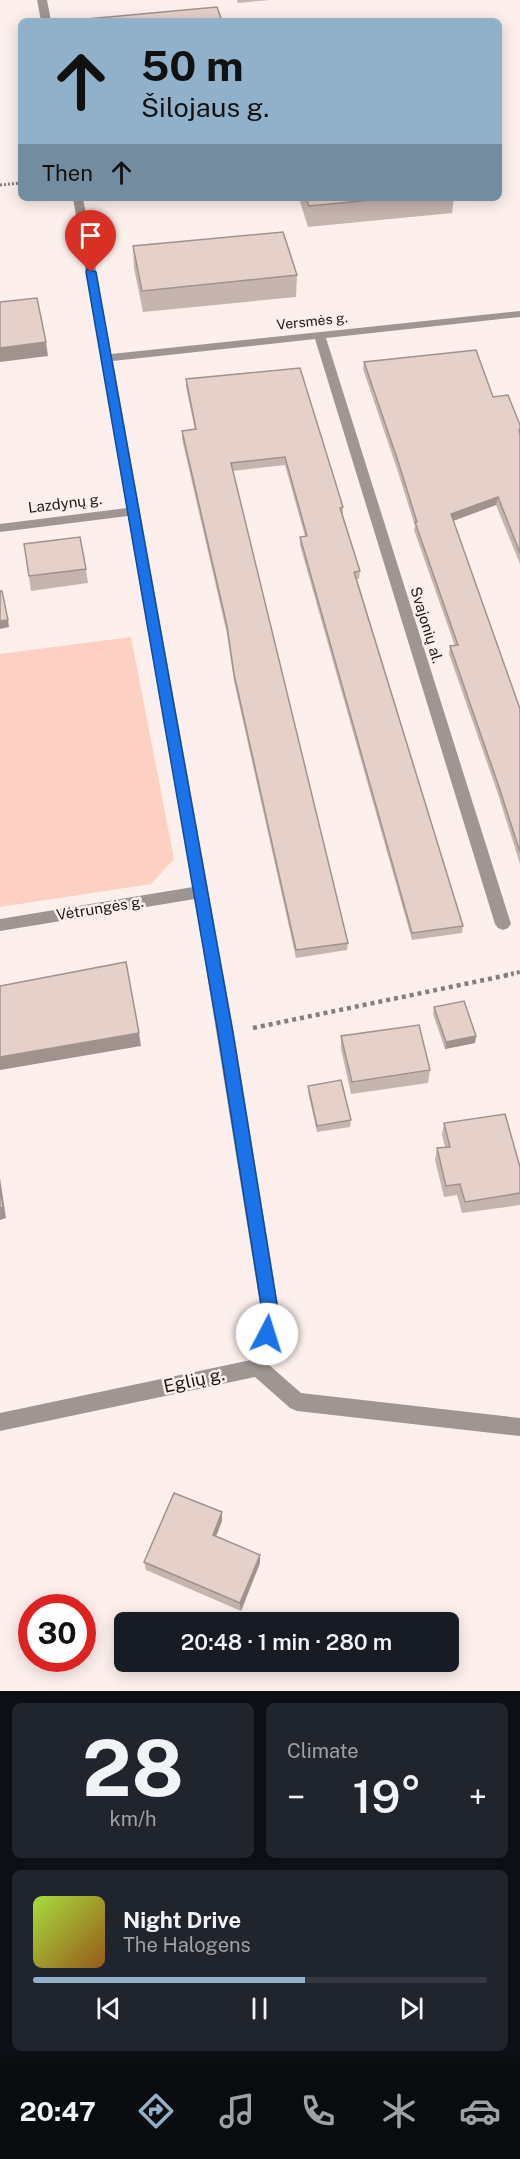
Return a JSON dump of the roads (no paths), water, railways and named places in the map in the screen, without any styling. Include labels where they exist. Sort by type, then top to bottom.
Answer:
[{"type":"street","points":[[42,0],[45,18]]},
{"type":"street","points":[[79,201],[226,1033],[271,1317],[258,1367],[297,1402],[520,1427]]},
{"type":"street","name":"Versmės g.","points":[[106,358],[520,314]]},
{"type":"street","name":"Svajonių al.","points":[[320,336],[503,924]]},
{"type":"street","name":"Lazdynų g.","points":[[0,528],[134,511]]},
{"type":"street","name":"Vėtrungės g.","points":[[0,925],[201,892]]},
{"type":"street","name":"Eglių g.","points":[[0,1422],[258,1367]]}]
